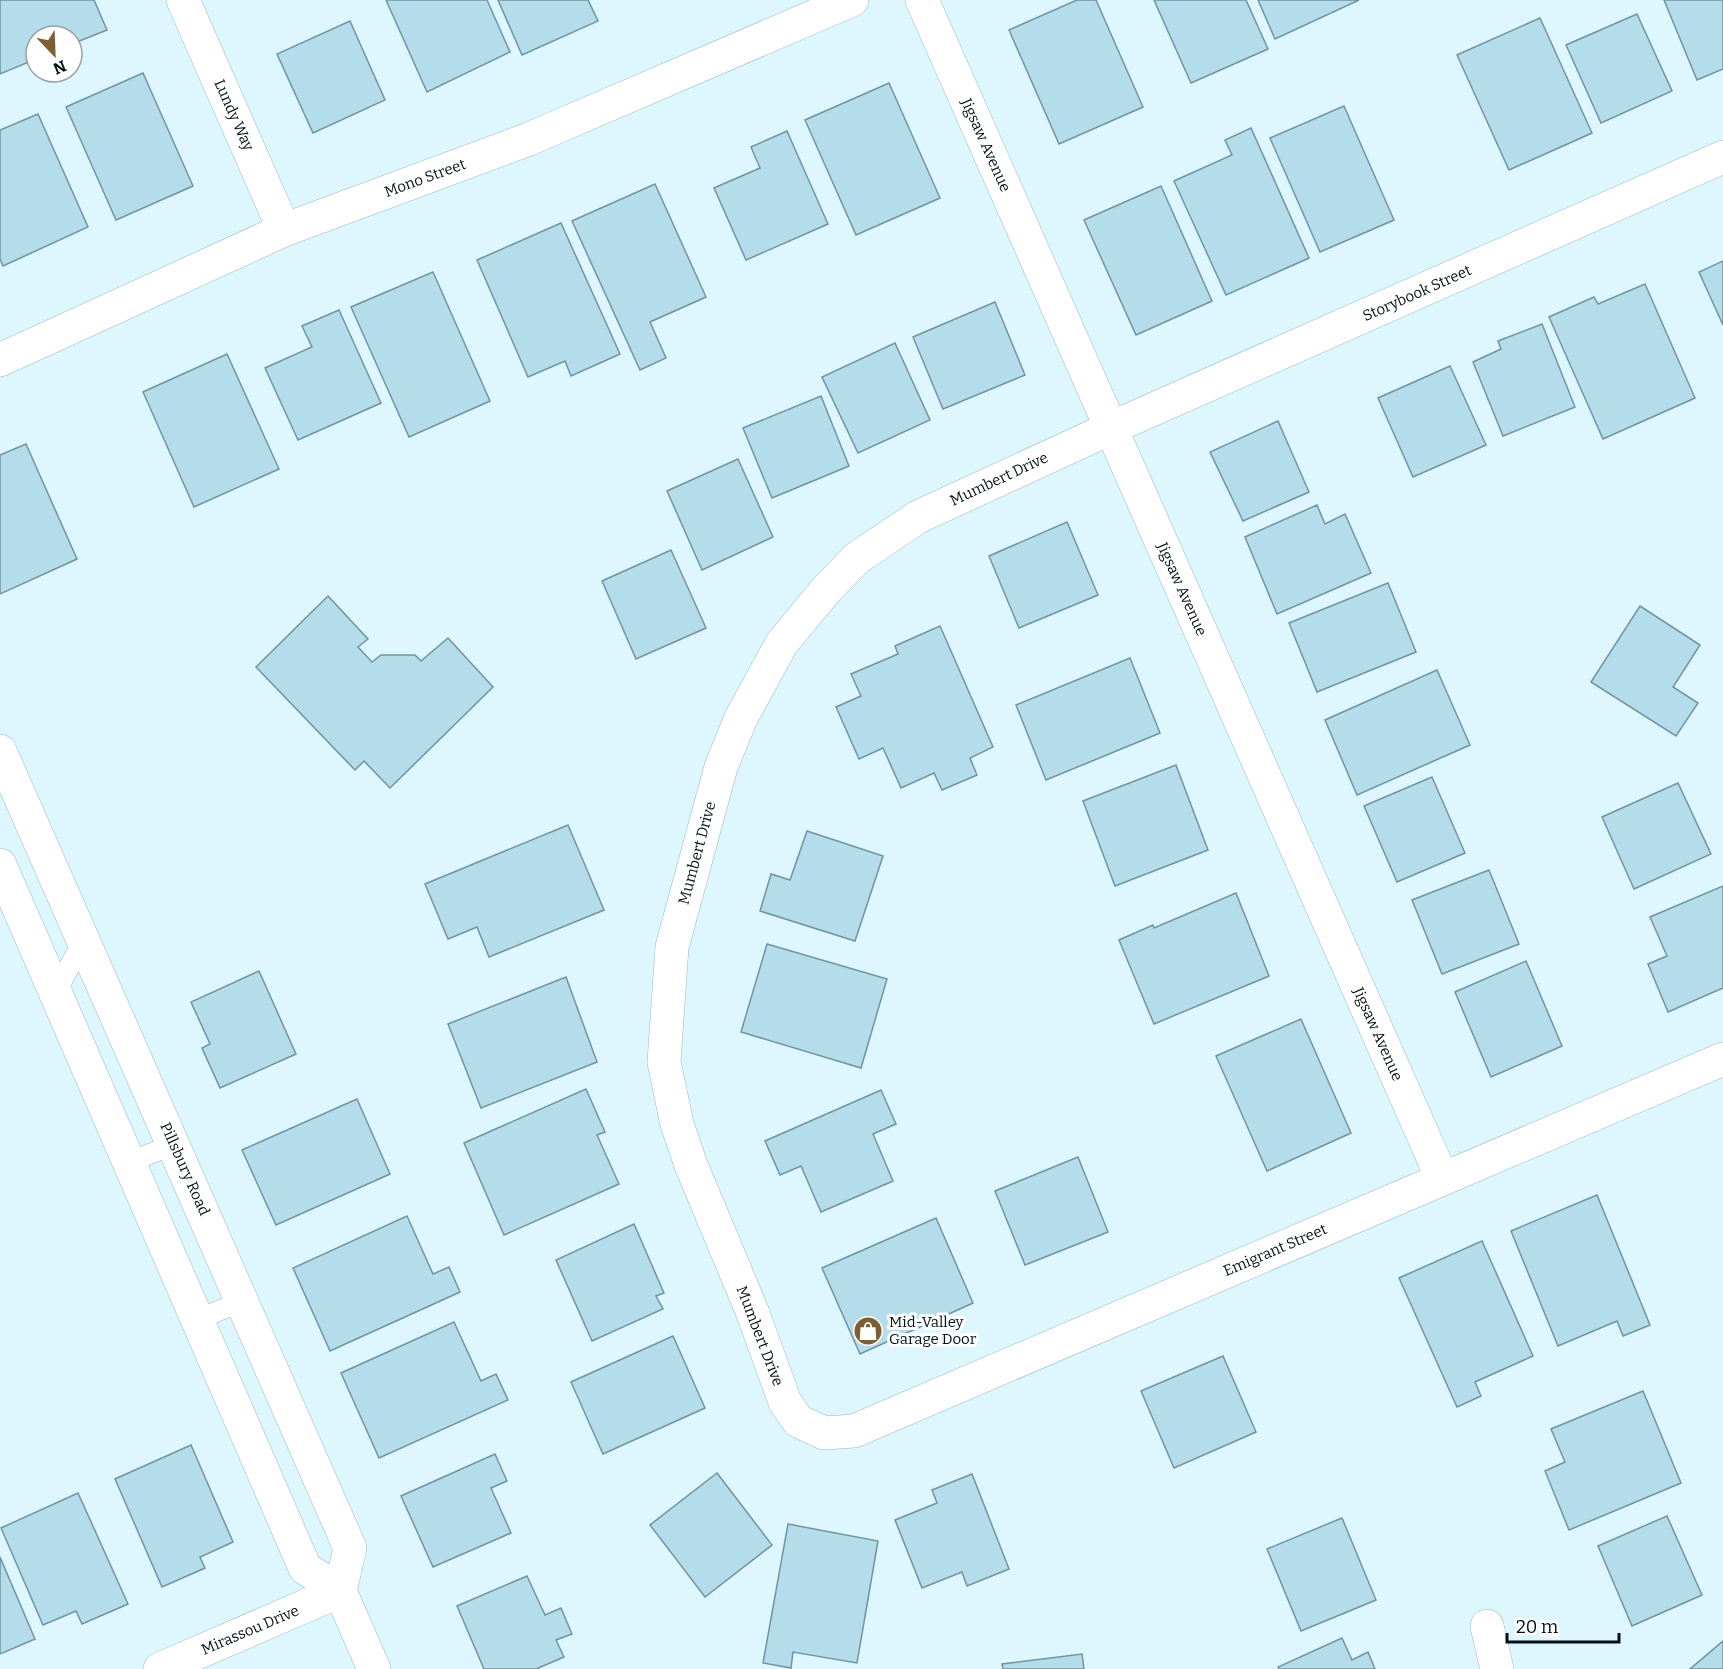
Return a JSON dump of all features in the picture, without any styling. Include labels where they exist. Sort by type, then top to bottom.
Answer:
[{"type":"street","name":"Lundy Way","points":[[183,0],[284,230]]},
{"type":"street","name":"Mono Street","points":[[0,360],[284,230],[529,139],[852,0]]},
{"type":"street","name":"Jigsaw Avenue","points":[[922,0],[1442,1178]]},
{"type":"street","name":"Storybook Street","points":[[1111,428],[1723,158]]},
{"type":"street","name":"Mumbert Drive","points":[[824,1433],[798,1421],[785,1402],[752,1311],[691,1165],[677,1124],[664,1062],[672,947],[721,766],[741,718],[782,643],[826,590],[857,558],[918,517],[1111,428]]},
{"type":"street","name":"Pillsbury Road","points":[[3,767],[174,1144],[350,1548],[339,1591]]},
{"type":"street","points":[[0,865],[306,1568],[339,1591],[374,1669]]},
{"type":"street","name":"Emigrant Street","points":[[824,1433],[854,1431],[1723,1059]]},
{"type":"street","name":"Mirassou Drive","points":[[160,1669],[339,1591]]},
{"type":"street","points":[[1487,1626],[1497,1669]]},
{"type":"lane","points":[[56,993],[83,940]]},
{"type":"lane","points":[[130,1162],[174,1144]]},
{"type":"lane","points":[[198,1319],[243,1301]]},
{"type":"building","points":[[0,0],[94,0],[107,30],[84,39],[84,24],[24,24],[24,64],[0,74]]},
{"type":"building","points":[[386,0],[487,0],[510,52],[427,92]]},
{"type":"building","points":[[498,0],[588,0],[598,21],[522,55]]},
{"type":"building","points":[[1077,0],[1096,0],[1143,107],[1059,144],[1009,30]]},
{"type":"building","points":[[1154,0],[1246,0],[1268,49],[1191,83]]},
{"type":"building","points":[[1258,0],[1359,0],[1275,39]]},
{"type":"building","points":[[1664,0],[1723,0],[1723,69],[1697,80]]},
{"type":"building","points":[[1637,14],[1672,91],[1601,123],[1566,45]]},
{"type":"building","points":[[1540,18],[1592,133],[1509,170],[1457,55]]},
{"type":"building","points":[[350,21],[385,100],[313,133],[277,54]]},
{"type":"building","points":[[143,73],[193,186],[116,220],[66,107]]},
{"type":"building","points":[[889,83],[940,198],[856,235],[805,120]]},
{"type":"building","points":[[1344,106],[1394,220],[1320,252],[1270,138]]},
{"type":"building","points":[[38,114],[88,227],[3,266],[0,259],[0,130]]},
{"type":"building","points":[[1251,128],[1309,258],[1226,295],[1174,181],[1232,155],[1225,140]]},
{"type":"building","points":[[787,131],[828,224],[746,260],[714,188],[760,168],[751,147]]},
{"type":"building","points":[[655,184],[706,297],[650,322],[666,358],[640,370],[572,221]]},
{"type":"building","points":[[1161,186],[1212,301],[1136,335],[1084,220]]},
{"type":"building","points":[[561,223],[620,354],[571,376],[565,361],[528,377],[477,260]]},
{"type":"building","points":[[1723,261],[1723,325],[1699,272]]},
{"type":"building","points":[[433,272],[490,401],[409,437],[351,307]]},
{"type":"building","points":[[1645,284],[1695,398],[1603,439],[1549,317],[1594,297],[1598,304]]},
{"type":"building","points":[[995,302],[1025,375],[943,409],[913,337]]},
{"type":"building","points":[[339,310],[381,403],[298,440],[265,368],[312,347],[302,326]]},
{"type":"building","points":[[1542,324],[1575,407],[1503,436],[1473,362],[1501,349],[1498,341]]},
{"type":"building","points":[[895,343],[930,420],[858,453],[822,377]]},
{"type":"building","points":[[227,354],[279,469],[194,507],[143,392]]},
{"type":"building","points":[[1450,366],[1486,445],[1413,477],[1378,398]]},
{"type":"building","points":[[821,396],[849,466],[772,498],[743,428]]},
{"type":"building","points":[[1278,421],[1309,492],[1243,521],[1210,452]]},
{"type":"building","points":[[26,444],[77,559],[0,594],[0,455]]},
{"type":"building","points":[[738,459],[773,537],[702,570],[667,491]]},
{"type":"building","points":[[1317,505],[1325,524],[1345,514],[1371,573],[1277,614],[1245,537]]},
{"type":"building","points":[[1067,522],[1098,595],[1019,628],[989,556]]},
{"type":"building","points":[[671,550],[706,628],[636,659],[602,581]]},
{"type":"building","points":[[1388,583],[1416,652],[1317,692],[1289,623]]},
{"type":"building","points":[[328,596],[368,639],[358,647],[372,662],[381,655],[415,655],[421,661],[448,638],[493,687],[390,788],[364,761],[355,770],[256,667]]},
{"type":"building","points":[[1640,606],[1700,645],[1673,687],[1698,703],[1676,736],[1591,682]]},
{"type":"building","points":[[940,626],[993,747],[970,758],[977,775],[942,790],[934,773],[901,788],[883,748],[859,759],[836,707],[861,696],[851,674],[898,654],[895,646]]},
{"type":"building","points":[[1130,658],[1160,733],[1046,780],[1016,705]]},
{"type":"building","points":[[1437,670],[1470,745],[1357,795],[1325,720]]},
{"type":"building","points":[[1176,765],[1208,850],[1115,886],[1083,801]]},
{"type":"building","points":[[1432,777],[1465,853],[1397,882],[1364,806]]},
{"type":"building","points":[[1678,783],[1711,854],[1634,889],[1602,817]]},
{"type":"building","points":[[568,825],[604,910],[489,957],[477,927],[448,939],[425,884]]},
{"type":"building","points":[[807,831],[883,856],[855,941],[760,911],[771,874],[790,880]]},
{"type":"building","points":[[1489,870],[1519,944],[1442,974],[1412,900]]},
{"type":"building","points":[[1723,886],[1723,988],[1668,1012],[1648,964],[1667,956],[1650,917]]},
{"type":"building","points":[[1236,893],[1269,976],[1154,1024],[1119,940],[1153,925],[1154,928]]},
{"type":"building","points":[[767,944],[887,979],[861,1068],[741,1032]]},
{"type":"building","points":[[1526,961],[1562,1046],[1491,1077],[1455,992]]},
{"type":"building","points":[[259,971],[296,1054],[220,1088],[202,1048],[210,1044],[191,1002]]},
{"type":"building","points":[[566,977],[597,1062],[481,1108],[448,1024]]},
{"type":"building","points":[[1301,1019],[1351,1133],[1267,1171],[1216,1056]]},
{"type":"building","points":[[586,1089],[605,1132],[597,1135],[619,1184],[504,1235],[464,1143]]},
{"type":"building","points":[[881,1090],[896,1124],[873,1134],[893,1181],[821,1212],[801,1166],[780,1175],[765,1141]]},
{"type":"building","points":[[357,1099],[390,1174],[276,1225],[242,1150]]},
{"type":"building","points":[[1078,1157],[1108,1232],[1025,1265],[995,1191]]},
{"type":"building","points":[[1597,1195],[1650,1325],[1623,1336],[1617,1321],[1558,1346],[1511,1231]]},
{"type":"building","points":[[407,1216],[433,1274],[449,1267],[460,1292],[330,1351],[293,1268]]},
{"type":"building","points":[[936,1218],[973,1303],[860,1354],[822,1268]]},
{"type":"building","points":[[634,1224],[664,1293],[656,1296],[663,1309],[592,1341],[556,1260]]},
{"type":"building","points":[[1482,1241],[1533,1356],[1475,1382],[1481,1396],[1457,1407],[1399,1278]]},
{"type":"building","points":[[454,1322],[481,1381],[496,1374],[508,1400],[379,1458],[341,1373]]},
{"type":"building","points":[[673,1336],[705,1408],[603,1454],[571,1382]]},
{"type":"building","points":[[1223,1356],[1256,1432],[1174,1468],[1141,1391]]},
{"type":"building","points":[[1643,1391],[1681,1483],[1569,1530],[1545,1471],[1565,1462],[1551,1429]]},
{"type":"building","points":[[191,1445],[233,1542],[200,1557],[205,1568],[162,1587],[115,1479]]},
{"type":"building","points":[[495,1454],[507,1481],[491,1488],[511,1533],[433,1567],[401,1496]]},
{"type":"building","points":[[717,1473],[772,1545],[705,1597],[650,1525]]},
{"type":"building","points":[[972,1474],[1009,1569],[967,1586],[962,1572],[922,1588],[895,1520],[937,1503],[932,1490]]},
{"type":"building","points":[[78,1493],[128,1604],[82,1624],[76,1611],[43,1625],[1,1528]]},
{"type":"building","points":[[1667,1516],[1702,1595],[1632,1626],[1598,1546]]},
{"type":"building","points":[[1342,1518],[1376,1600],[1301,1631],[1267,1549]]},
{"type":"building","points":[[788,1524],[878,1541],[857,1663],[793,1652],[791,1668],[763,1663]]},
{"type":"building","points":[[0,1557],[35,1639],[0,1654]]},
{"type":"building","points":[[527,1576],[545,1615],[561,1608],[572,1634],[556,1640],[564,1657],[536,1669],[484,1669],[457,1606]]},
{"type":"building","points":[[1342,1638],[1352,1660],[1368,1652],[1375,1669],[1279,1669],[1278,1667]]},
{"type":"building","points":[[1723,1641],[1723,1669],[1690,1669]]},
{"type":"building","points":[[1082,1654],[1084,1669],[1003,1669],[1002,1664]]},
{"type":"place","name":"Mid-Valley Garage Door","points":[[868,1331]]}]
